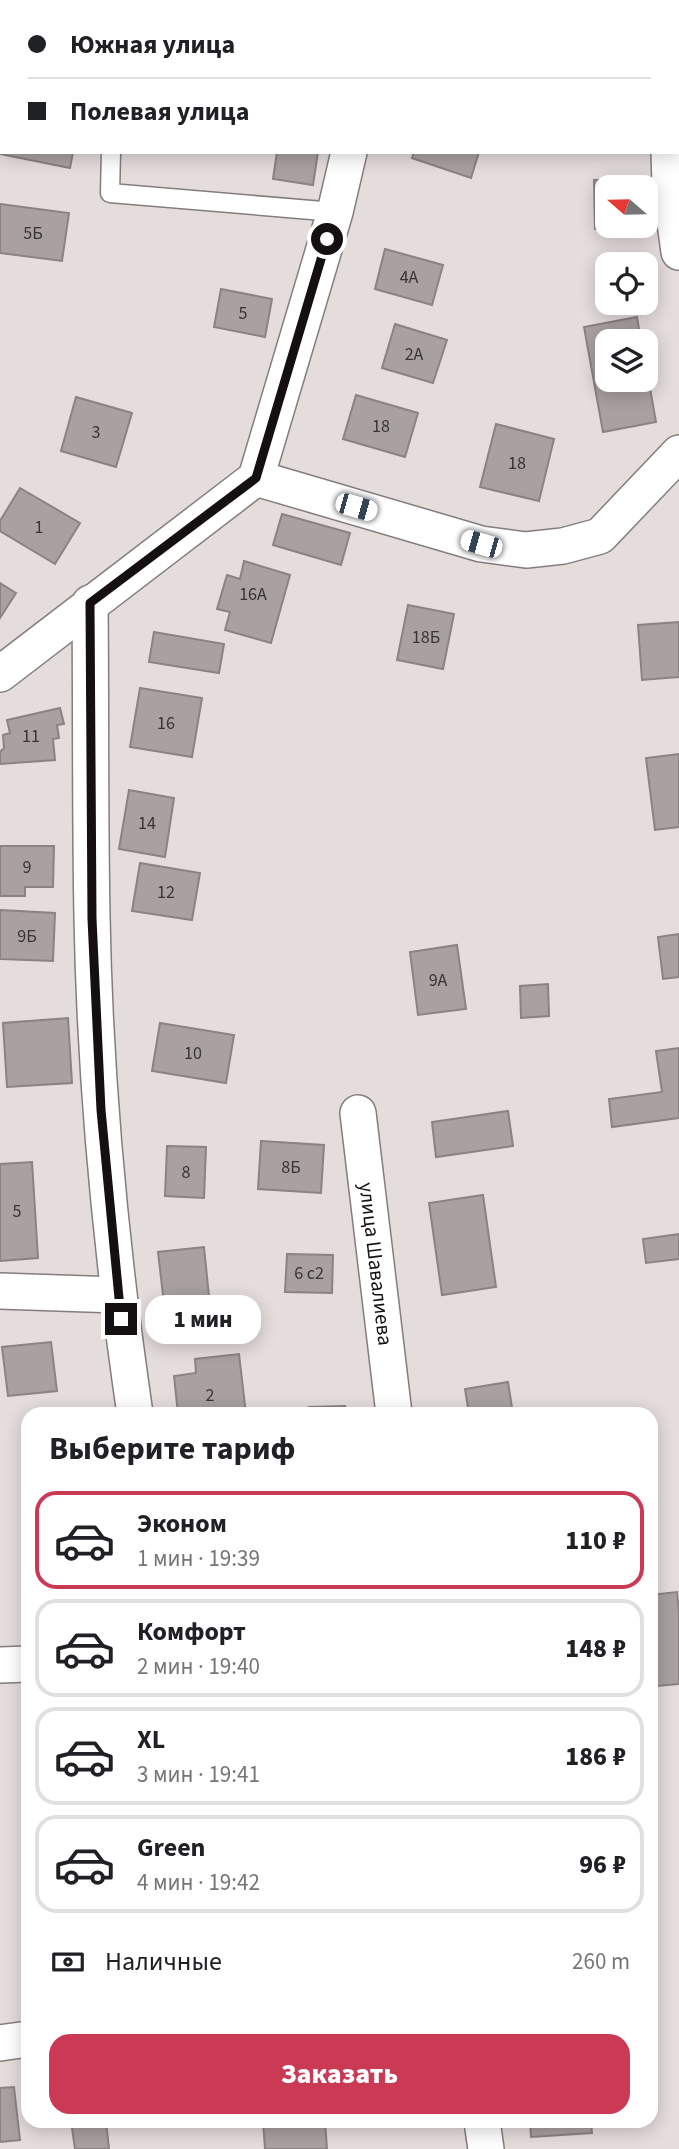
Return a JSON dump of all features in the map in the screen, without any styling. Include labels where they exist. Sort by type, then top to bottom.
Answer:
[{"type":"street","points":[[0,674],[256,478],[335,212],[349,154]]},
{"type":"street","points":[[669,154],[670,186],[679,252]]},
{"type":"street","points":[[256,478],[481,544],[526,550],[563,546],[600,536],[679,453]]},
{"type":"street","points":[[90,603],[93,932],[101,1110],[117,1295],[134,1407]]},
{"type":"street","name":"улица Шавалиева","points":[[358,1113],[393,1407]]},
{"type":"street","points":[[0,1292],[117,1295]]},
{"type":"street","points":[[0,1665],[21,1664]]},
{"type":"street","points":[[0,2043],[21,2040]]},
{"type":"street","points":[[483,2128],[486,2149]]},
{"type":"lane","points":[[111,154],[110,193],[335,212]]},
{"type":"building","points":[[0,154],[73,154],[70,168]]},
{"type":"building","points":[[277,154],[318,154],[313,185],[273,179]]},
{"type":"building","points":[[413,154],[478,154],[471,178],[412,158]]},
{"type":"building","points":[[0,204],[69,213],[62,261],[0,253]]},
{"type":"building","points":[[385,249],[443,265],[432,305],[375,289]]},
{"type":"building","points":[[221,289],[272,299],[265,337],[214,327]]},
{"type":"building","points":[[637,317],[639,329],[595,329],[595,388],[584,327]]},
{"type":"building","points":[[395,324],[447,340],[433,383],[382,368]]},
{"type":"building","points":[[596,392],[651,392],[656,422],[603,432]]},
{"type":"building","points":[[356,395],[418,413],[405,457],[343,439]]},
{"type":"building","points":[[76,397],[132,413],[116,467],[61,451]]},
{"type":"building","points":[[496,424],[554,439],[539,501],[480,487]]},
{"type":"building","points":[[20,488],[80,523],[55,564],[0,531],[0,521]]},
{"type":"building","points":[[282,514],[350,533],[341,565],[273,545]]},
{"type":"building","points":[[244,561],[290,575],[271,643],[225,630],[230,612],[217,609],[227,575],[240,579]]},
{"type":"building","points":[[0,583],[16,593],[0,618]]},
{"type":"building","points":[[408,605],[454,614],[443,669],[397,660]]},
{"type":"building","points":[[679,622],[679,677],[642,680],[638,625]]},
{"type":"building","points":[[154,632],[224,644],[219,673],[149,662]]},
{"type":"building","points":[[140,688],[202,698],[192,757],[130,747]]},
{"type":"building","points":[[60,708],[64,724],[57,725],[59,738],[53,739],[55,760],[0,764],[0,752],[4,748],[3,735],[10,733],[7,720]]},
{"type":"building","points":[[679,754],[679,827],[655,830],[646,758]]},
{"type":"building","points":[[129,790],[174,798],[165,857],[119,849]]},
{"type":"building","points":[[0,846],[54,846],[53,887],[25,887],[25,896],[0,896]]},
{"type":"building","points":[[140,863],[200,873],[192,920],[132,911]]},
{"type":"building","points":[[0,910],[55,913],[53,961],[0,959]]},
{"type":"building","points":[[679,934],[679,977],[663,979],[658,937]]},
{"type":"building","points":[[457,945],[466,1009],[418,1015],[410,952]]},
{"type":"building","points":[[548,984],[549,1016],[521,1018],[520,986]]},
{"type":"building","points":[[68,1018],[72,1083],[7,1087],[3,1023]]},
{"type":"building","points":[[160,1023],[234,1035],[226,1083],[152,1071]]},
{"type":"building","points":[[679,1048],[679,1118],[612,1127],[609,1099],[662,1092],[656,1051]]},
{"type":"building","points":[[508,1111],[513,1146],[436,1157],[432,1122]]},
{"type":"building","points":[[261,1141],[324,1145],[321,1193],[258,1189]]},
{"type":"building","points":[[167,1146],[206,1147],[204,1198],[165,1196]]},
{"type":"building","points":[[32,1162],[38,1258],[0,1261],[0,1164]]},
{"type":"building","points":[[483,1195],[496,1287],[442,1295],[429,1203]]},
{"type":"building","points":[[679,1234],[679,1259],[646,1263],[643,1239]]},
{"type":"building","points":[[204,1247],[211,1316],[166,1321],[158,1252]]},
{"type":"building","points":[[287,1254],[333,1255],[332,1293],[285,1292]]},
{"type":"building","points":[[51,1342],[57,1391],[8,1396],[2,1347]]},
{"type":"building","points":[[239,1354],[245,1407],[177,1407],[174,1376],[196,1373],[195,1359]]},
{"type":"building","points":[[508,1382],[512,1407],[468,1407],[465,1389]]},
{"type":"building","points":[[677,1592],[679,1684],[658,1686],[658,1594]]},
{"type":"building","points":[[14,2087],[20,2140],[0,2142],[0,2088]]},
{"type":"building","points":[[72,2128],[107,2128],[109,2149],[75,2149]]},
{"type":"building","points":[[264,2128],[326,2128],[327,2149],[265,2149]]},
{"type":"building","points":[[530,2128],[592,2128],[592,2133],[531,2137]]},
{"type":"route","points":[[121,1319],[101,1110],[92,919],[90,603],[256,478],[327,239]]}]
